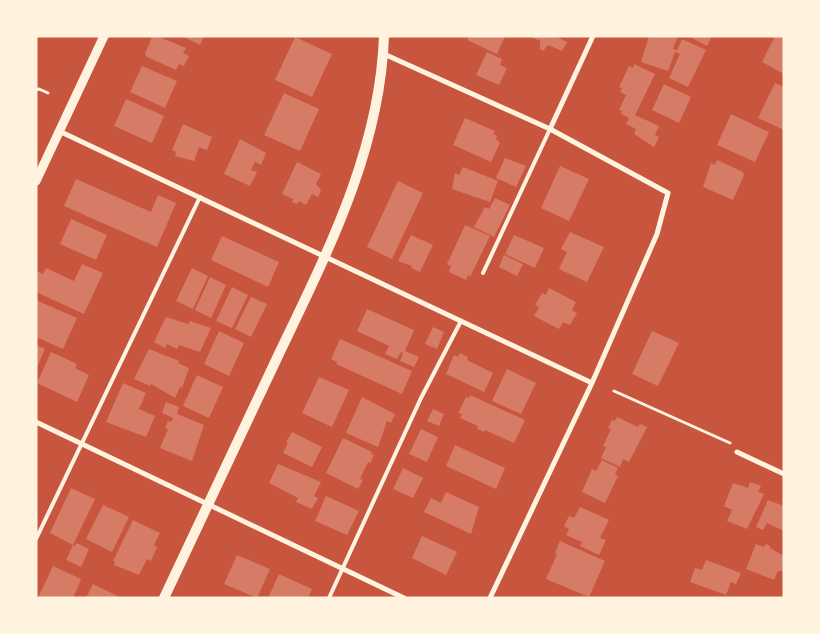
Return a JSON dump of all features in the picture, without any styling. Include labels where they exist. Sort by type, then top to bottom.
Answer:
[{"type":"main road","points":[[164,598],[325,256],[350,196],[367,142],[384,54],[384,36]]},
{"type":"street","points":[[36,181],[104,36]]},
{"type":"street","points":[[550,129],[593,36]]},
{"type":"street","points":[[384,54],[550,129],[668,193],[657,234],[592,383],[490,598]]},
{"type":"street","points":[[59,131],[592,383]]},
{"type":"street","points":[[36,422],[404,598]]},
{"type":"street","points":[[737,452],[784,474]]},
{"type":"lane","points":[[483,273],[550,129]]},
{"type":"lane","points":[[36,540],[200,197]]},
{"type":"lane","points":[[330,598],[421,398],[462,321]]},
{"type":"path","points":[[36,90],[39,89],[48,93]]},
{"type":"path","points":[[614,391],[732,444]]},
{"type":"building","points":[[157,36],[186,48],[183,53],[189,56],[184,66],[179,64],[176,70],[147,57],[145,54],[152,37],[156,38]]},
{"type":"building","points":[[182,36],[204,36],[200,45]]},
{"type":"building","points":[[469,36],[505,36],[497,54],[467,40]]},
{"type":"building","points":[[530,36],[555,36],[567,42],[562,51],[548,45],[543,51],[540,49],[540,41]]},
{"type":"building","points":[[649,36],[678,36],[673,49],[677,50],[682,39],[706,50],[688,87],[669,78],[680,54],[675,52],[668,71],[641,62]]},
{"type":"building","points":[[688,36],[712,36],[707,46]]},
{"type":"building","points":[[775,36],[784,38],[784,74],[762,62]]},
{"type":"building","points":[[295,37],[332,54],[312,97],[275,80]]},
{"type":"building","points":[[487,52],[502,59],[500,65],[507,68],[499,85],[476,75]]},
{"type":"building","points":[[634,64],[655,74],[635,115],[659,126],[655,135],[659,137],[654,147],[634,134],[636,129],[626,124],[629,118],[621,114],[622,111],[619,110],[626,95],[620,92],[622,88],[619,87],[629,66],[633,68]]},
{"type":"building","points":[[142,66],[177,81],[165,108],[130,92]]},
{"type":"building","points":[[775,83],[784,87],[784,130],[758,118]]},
{"type":"building","points":[[664,84],[691,97],[679,123],[652,110]]},
{"type":"building","points":[[284,93],[319,109],[300,151],[264,135]]},
{"type":"building","points":[[126,99],[164,116],[152,143],[114,126]]},
{"type":"building","points":[[731,114],[769,132],[755,162],[717,145]]},
{"type":"building","points":[[465,118],[495,131],[493,134],[497,136],[496,139],[500,143],[491,162],[453,145]]},
{"type":"building","points":[[183,124],[212,137],[207,150],[199,147],[194,161],[175,156],[176,152],[172,150]]},
{"type":"building","points":[[240,139],[266,153],[261,165],[255,162],[251,170],[257,172],[250,186],[224,174]]},
{"type":"building","points":[[505,158],[526,166],[516,187],[496,178]]},
{"type":"building","points":[[717,160],[743,172],[744,175],[733,200],[703,187],[711,163],[715,165]]},
{"type":"building","points":[[297,162],[321,174],[316,184],[321,190],[318,197],[312,194],[306,205],[299,201],[297,204],[292,202],[293,199],[282,194]]},
{"type":"building","points":[[560,166],[589,179],[569,221],[541,208]]},
{"type":"building","points":[[463,167],[498,181],[490,202],[452,189],[455,173],[459,175]]},
{"type":"building","points":[[76,179],[151,212],[158,195],[176,203],[157,247],[64,206]]},
{"type":"building","points":[[398,181],[423,193],[392,259],[367,247]]},
{"type":"building","points":[[495,198],[510,205],[494,237],[474,227],[485,207],[489,209]]},
{"type":"building","points":[[71,219],[107,235],[96,260],[60,244]]},
{"type":"building","points":[[465,225],[490,236],[470,277],[468,275],[466,280],[449,272],[451,266],[447,264]]},
{"type":"building","points":[[570,232],[604,247],[587,282],[559,269],[567,252],[561,249]]},
{"type":"building","points":[[411,235],[433,245],[420,272],[411,268],[412,266],[398,261]]},
{"type":"building","points":[[514,235],[544,248],[535,268],[505,254]]},
{"type":"building","points":[[222,236],[279,262],[268,287],[211,260]]},
{"type":"building","points":[[504,255],[523,264],[517,276],[499,267]]},
{"type":"building","points":[[82,264],[103,273],[84,314],[36,292],[37,271],[43,274],[46,268],[74,281]]},
{"type":"building","points":[[192,268],[208,276],[193,309],[176,301]]},
{"type":"building","points":[[210,277],[226,285],[211,318],[195,310]]},
{"type":"building","points":[[232,287],[248,295],[232,328],[216,321]]},
{"type":"building","points":[[549,288],[576,302],[572,310],[577,313],[570,325],[563,322],[559,329],[534,316],[539,307],[535,305],[542,293],[546,295]]},
{"type":"building","points":[[251,297],[267,304],[251,337],[235,329]]},
{"type":"building","points":[[36,300],[77,318],[63,349],[36,337]]},
{"type":"building","points":[[367,309],[414,330],[405,351],[419,357],[414,367],[400,361],[403,353],[401,352],[397,359],[385,354],[389,346],[357,331]]},
{"type":"building","points":[[166,317],[188,324],[190,321],[211,328],[200,352],[179,345],[177,349],[167,344],[165,348],[154,342]]},
{"type":"building","points":[[433,327],[444,332],[437,349],[425,344]]},
{"type":"building","points":[[219,331],[244,343],[229,376],[204,364]]},
{"type":"building","points":[[652,331],[679,343],[658,386],[632,374]]},
{"type":"building","points":[[340,339],[412,371],[402,394],[336,364],[337,362],[331,359]]},
{"type":"building","points":[[36,345],[45,349],[36,370]]},
{"type":"building","points":[[149,349],[179,361],[178,363],[189,368],[182,388],[180,387],[175,398],[151,384],[150,386],[134,379]]},
{"type":"building","points":[[51,352],[77,364],[75,368],[89,375],[77,402],[37,383]]},
{"type":"building","points":[[460,353],[468,357],[467,360],[493,373],[484,392],[446,374],[454,355],[458,357]]},
{"type":"building","points":[[507,369],[536,383],[521,414],[492,401]]},
{"type":"building","points":[[197,375],[223,387],[209,418],[183,406]]},
{"type":"building","points":[[319,377],[349,390],[332,427],[302,413]]},
{"type":"building","points":[[123,383],[146,393],[139,409],[155,416],[146,437],[106,422]]},
{"type":"building","points":[[470,395],[525,420],[514,443],[485,430],[484,432],[477,429],[478,426],[460,418],[462,414],[458,413],[466,397],[469,398]]},
{"type":"building","points":[[362,397],[395,414],[391,423],[387,421],[378,447],[346,433]]},
{"type":"building","points":[[166,402],[179,407],[177,414],[204,425],[192,461],[160,448],[168,429],[165,428],[168,421],[171,422],[173,418],[162,413]]},
{"type":"building","points":[[433,409],[444,414],[439,426],[427,421]]},
{"type":"building","points":[[617,417],[638,427],[640,424],[647,427],[629,462],[623,459],[620,467],[601,458],[606,447],[603,446],[611,429],[608,428],[612,420],[615,421]]},
{"type":"building","points":[[421,429],[438,437],[427,462],[409,454]]},
{"type":"building","points":[[292,432],[322,447],[312,467],[283,453],[288,443],[286,442]]},
{"type":"building","points":[[343,438],[372,452],[371,454],[374,455],[370,463],[368,462],[360,479],[363,480],[358,489],[326,473]]},
{"type":"building","points":[[455,445],[505,468],[496,489],[446,466]]},
{"type":"building","points":[[602,460],[618,468],[615,474],[618,476],[605,503],[582,492],[592,469],[596,471]]},
{"type":"building","points":[[278,464],[321,482],[314,496],[318,498],[312,509],[296,502],[298,498],[269,483]]},
{"type":"building","points":[[403,468],[423,478],[413,498],[393,489]]},
{"type":"building","points":[[750,482],[761,486],[758,492],[764,494],[747,529],[727,521],[732,510],[724,506],[733,483],[748,488]]},
{"type":"building","points":[[71,488],[95,499],[73,545],[50,533]]},
{"type":"building","points":[[446,492],[479,507],[471,534],[424,512],[431,498],[441,503]]},
{"type":"building","points":[[326,496],[359,511],[347,535],[315,521]]},
{"type":"building","points":[[768,500],[784,506],[784,531],[767,523],[763,530],[756,527]]},
{"type":"building","points":[[103,505],[129,517],[112,552],[86,539]]},
{"type":"building","points":[[580,507],[609,520],[600,538],[606,540],[599,555],[580,546],[582,542],[566,535],[569,529],[564,526],[569,516],[574,518]]},
{"type":"building","points":[[133,520],[160,533],[154,545],[157,547],[151,561],[147,559],[139,575],[114,565],[115,562],[113,561]]},
{"type":"building","points":[[422,536],[457,552],[446,575],[412,558]]},
{"type":"building","points":[[560,541],[605,561],[589,597],[546,579],[557,554],[555,553]]},
{"type":"building","points":[[77,543],[89,549],[81,567],[66,560],[73,545],[75,546]]},
{"type":"building","points":[[756,544],[764,547],[766,544],[784,556],[784,571],[778,571],[774,580],[746,569]]},
{"type":"building","points":[[237,555],[270,569],[257,598],[224,584]]},
{"type":"building","points":[[706,560],[741,573],[736,584],[731,582],[726,595],[690,582],[695,568],[702,570]]},
{"type":"building","points":[[53,566],[81,579],[73,598],[38,598]]},
{"type":"building","points":[[279,574],[312,589],[308,598],[268,598]]},
{"type":"building","points":[[93,584],[122,598],[86,598]]}]
